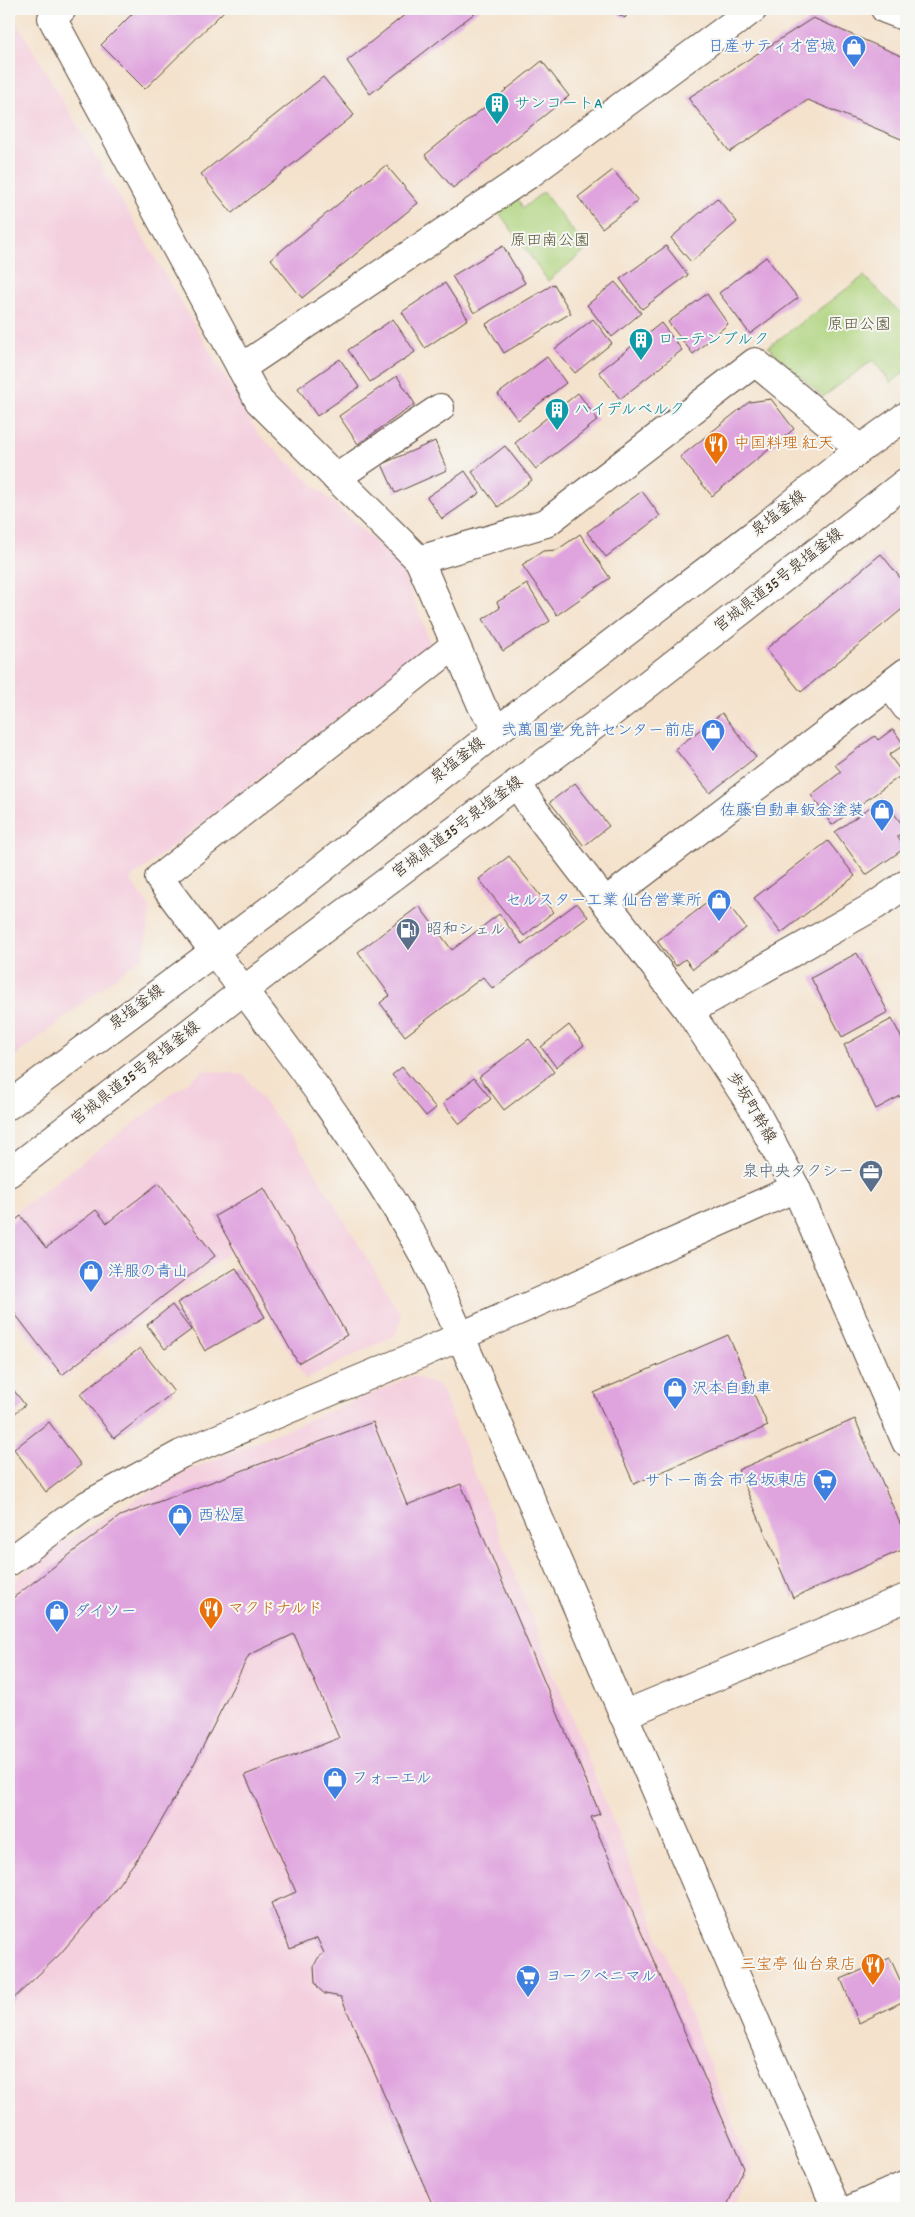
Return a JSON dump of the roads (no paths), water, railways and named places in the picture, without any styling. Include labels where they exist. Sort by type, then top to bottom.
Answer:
[{"type":"main road","points":[[62,9],[52,18],[259,401],[419,560],[482,706],[498,730]]},
{"type":"main road","points":[[241,368],[531,173],[753,9]]},
{"type":"main road","points":[[885,9],[906,17]]},
{"type":"main road","points":[[419,560],[546,523],[755,362],[860,449]]},
{"type":"main road","points":[[336,478],[440,408]]},
{"type":"main road","name":"泉塩釜線","points":[[9,1105],[280,902],[498,730],[765,526],[860,449],[906,416]]},
{"type":"main road","name":"宮城県道35号泉塩釜線","points":[[9,1173],[243,991],[611,713],[904,486]]},
{"type":"main road","points":[[456,645],[159,878],[353,1141],[388,1195],[424,1257],[460,1335],[836,2208]]},
{"type":"main road","points":[[605,902],[898,679],[906,708]]},
{"type":"main road","name":"歩坂町幹線","points":[[517,783],[532,807],[688,1011],[755,1111],[796,1188],[906,1442]]},
{"type":"main road","points":[[688,1011],[876,905],[906,884]]},
{"type":"main road","points":[[9,1562],[87,1505],[181,1454],[460,1335],[796,1188]]},
{"type":"main road","points":[[624,1715],[906,1598]]},
{"type":"main road","points":[[854,2208],[906,2185]]},
{"type":"place","name":"日産サティオ宮城","points":[[854,68]]},
{"type":"place","name":"サンコートA","points":[[497,125]]},
{"type":"place","name":"ローテンブルク","points":[[641,361]]},
{"type":"place","name":"ハイデルベルク","points":[[557,431]]},
{"type":"place","name":"中国料理 紅天","points":[[716,465]]},
{"type":"place","name":"弐萬圓堂 免許センター前店","points":[[713,752]]},
{"type":"place","name":"佐藤自動車鈑金塗装","points":[[882,832]]},
{"type":"place","name":"セルスター工業 仙台営業所","points":[[719,922]]},
{"type":"place","name":"昭和シェル","points":[[408,951]]},
{"type":"place","name":"泉中央タクシー","points":[[871,1193]]},
{"type":"place","name":"洋服の青山","points":[[91,1293]]},
{"type":"place","name":"沢本自動車","points":[[675,1410]]},
{"type":"place","name":"サトー商会 市名坂東店","points":[[825,1502]]},
{"type":"place","name":"西松屋","points":[[180,1537]]},
{"type":"place","name":"マクドナルド","points":[[211,1630]]},
{"type":"place","name":"ダイソー","points":[[57,1633]]},
{"type":"place","name":"フォーエル","points":[[335,1800]]},
{"type":"place","name":"三宝亭 仙台泉店","points":[[873,1986]]},
{"type":"place","name":"ヨークベニマル","points":[[528,1998]]},
{"type":"park label","name":"原田南公園","points":[[550,241]]},
{"type":"park label","name":"原田公園","points":[[859,325]]}]
